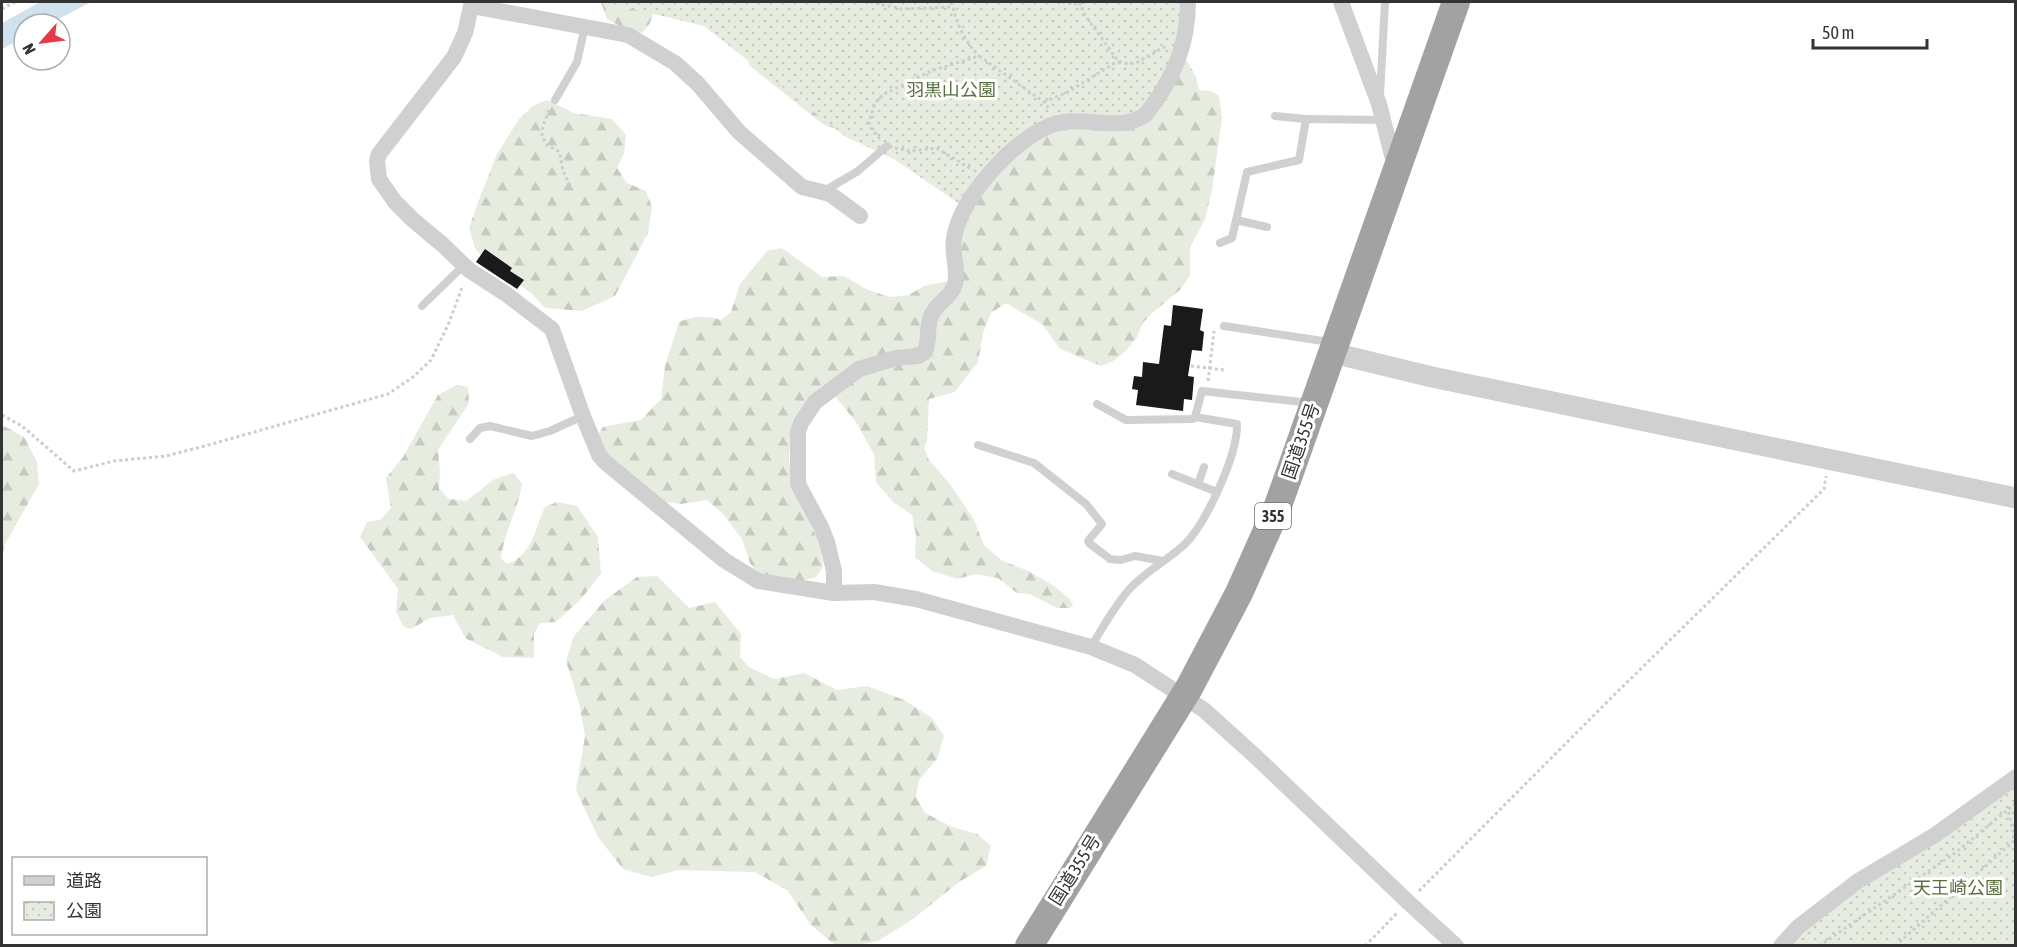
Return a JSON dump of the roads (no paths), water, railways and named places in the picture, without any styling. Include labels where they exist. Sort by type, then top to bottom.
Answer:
[{"type":"highway","name":"国道355号","points":[[1029,945],[1184,696],[1239,593],[1277,508],[1456,2]]},
{"type":"street","points":[[834,593],[834,571],[827,542],[798,484],[798,441],[801,423],[815,402],[859,369],[896,358],[918,356],[925,352],[931,317],[936,307],[952,291],[956,282],[953,251],[957,226],[984,177],[994,166],[1032,135],[1058,122],[1075,120],[1123,123],[1140,119],[1154,105],[1175,68],[1183,45],[1188,27],[1188,2]]},
{"type":"street","points":[[1341,2],[1381,112],[1394,160],[1399,164]]},
{"type":"street","points":[[860,216],[830,194],[802,187],[740,132],[698,84],[675,63],[628,35],[472,4],[465,33],[454,57],[383,146],[377,161],[379,179],[395,202],[412,219],[467,268],[552,329],[583,416],[599,454],[605,462],[724,560],[758,581],[834,593],[874,592],[916,599],[1091,647],[1135,665],[1204,710],[1456,945]]},
{"type":"street","points":[[1334,348],[1431,377],[2016,498]]},
{"type":"street","points":[[1781,945],[1798,927],[1858,881],[1935,835],[2016,777]]},
{"type":"lane","points":[[1275,116],[1306,119],[1381,112],[1385,2]]},
{"type":"lane","points":[[555,100],[577,62],[585,26]]},
{"type":"lane","points":[[1220,243],[1232,238],[1247,172],[1299,160],[1306,119]]},
{"type":"lane","points":[[822,191],[833,187],[858,171],[886,146]]},
{"type":"lane","points":[[1236,220],[1268,227]]},
{"type":"lane","points":[[422,306],[467,268]]},
{"type":"lane","points":[[1224,326],[1334,348]]},
{"type":"lane","points":[[1195,417],[1202,391],[1314,403]]},
{"type":"lane","points":[[1091,647],[1127,593],[1142,576],[1184,545],[1198,529],[1217,492],[1237,435],[1237,424],[1195,417],[1193,419],[1126,420],[1097,405]]},
{"type":"lane","points":[[470,439],[480,428],[490,426],[532,436],[550,431],[583,416]]},
{"type":"lane","points":[[978,445],[1034,464],[1086,504],[1102,524],[1088,541],[1110,559],[1121,560],[1135,556],[1163,561]]},
{"type":"lane","points":[[1198,484],[1204,467]]},
{"type":"lane","points":[[1172,474],[1217,492]]},
{"type":"water","points":[[40,2],[91,2],[72,12],[22,12]]},
{"type":"water","points":[[12,17],[12,44],[2,49],[2,23]]},
{"type":"park label","name":"羽黒山公園","points":[[951,90]]},
{"type":"park label","name":"天王崎公園","points":[[1958,888]]}]
